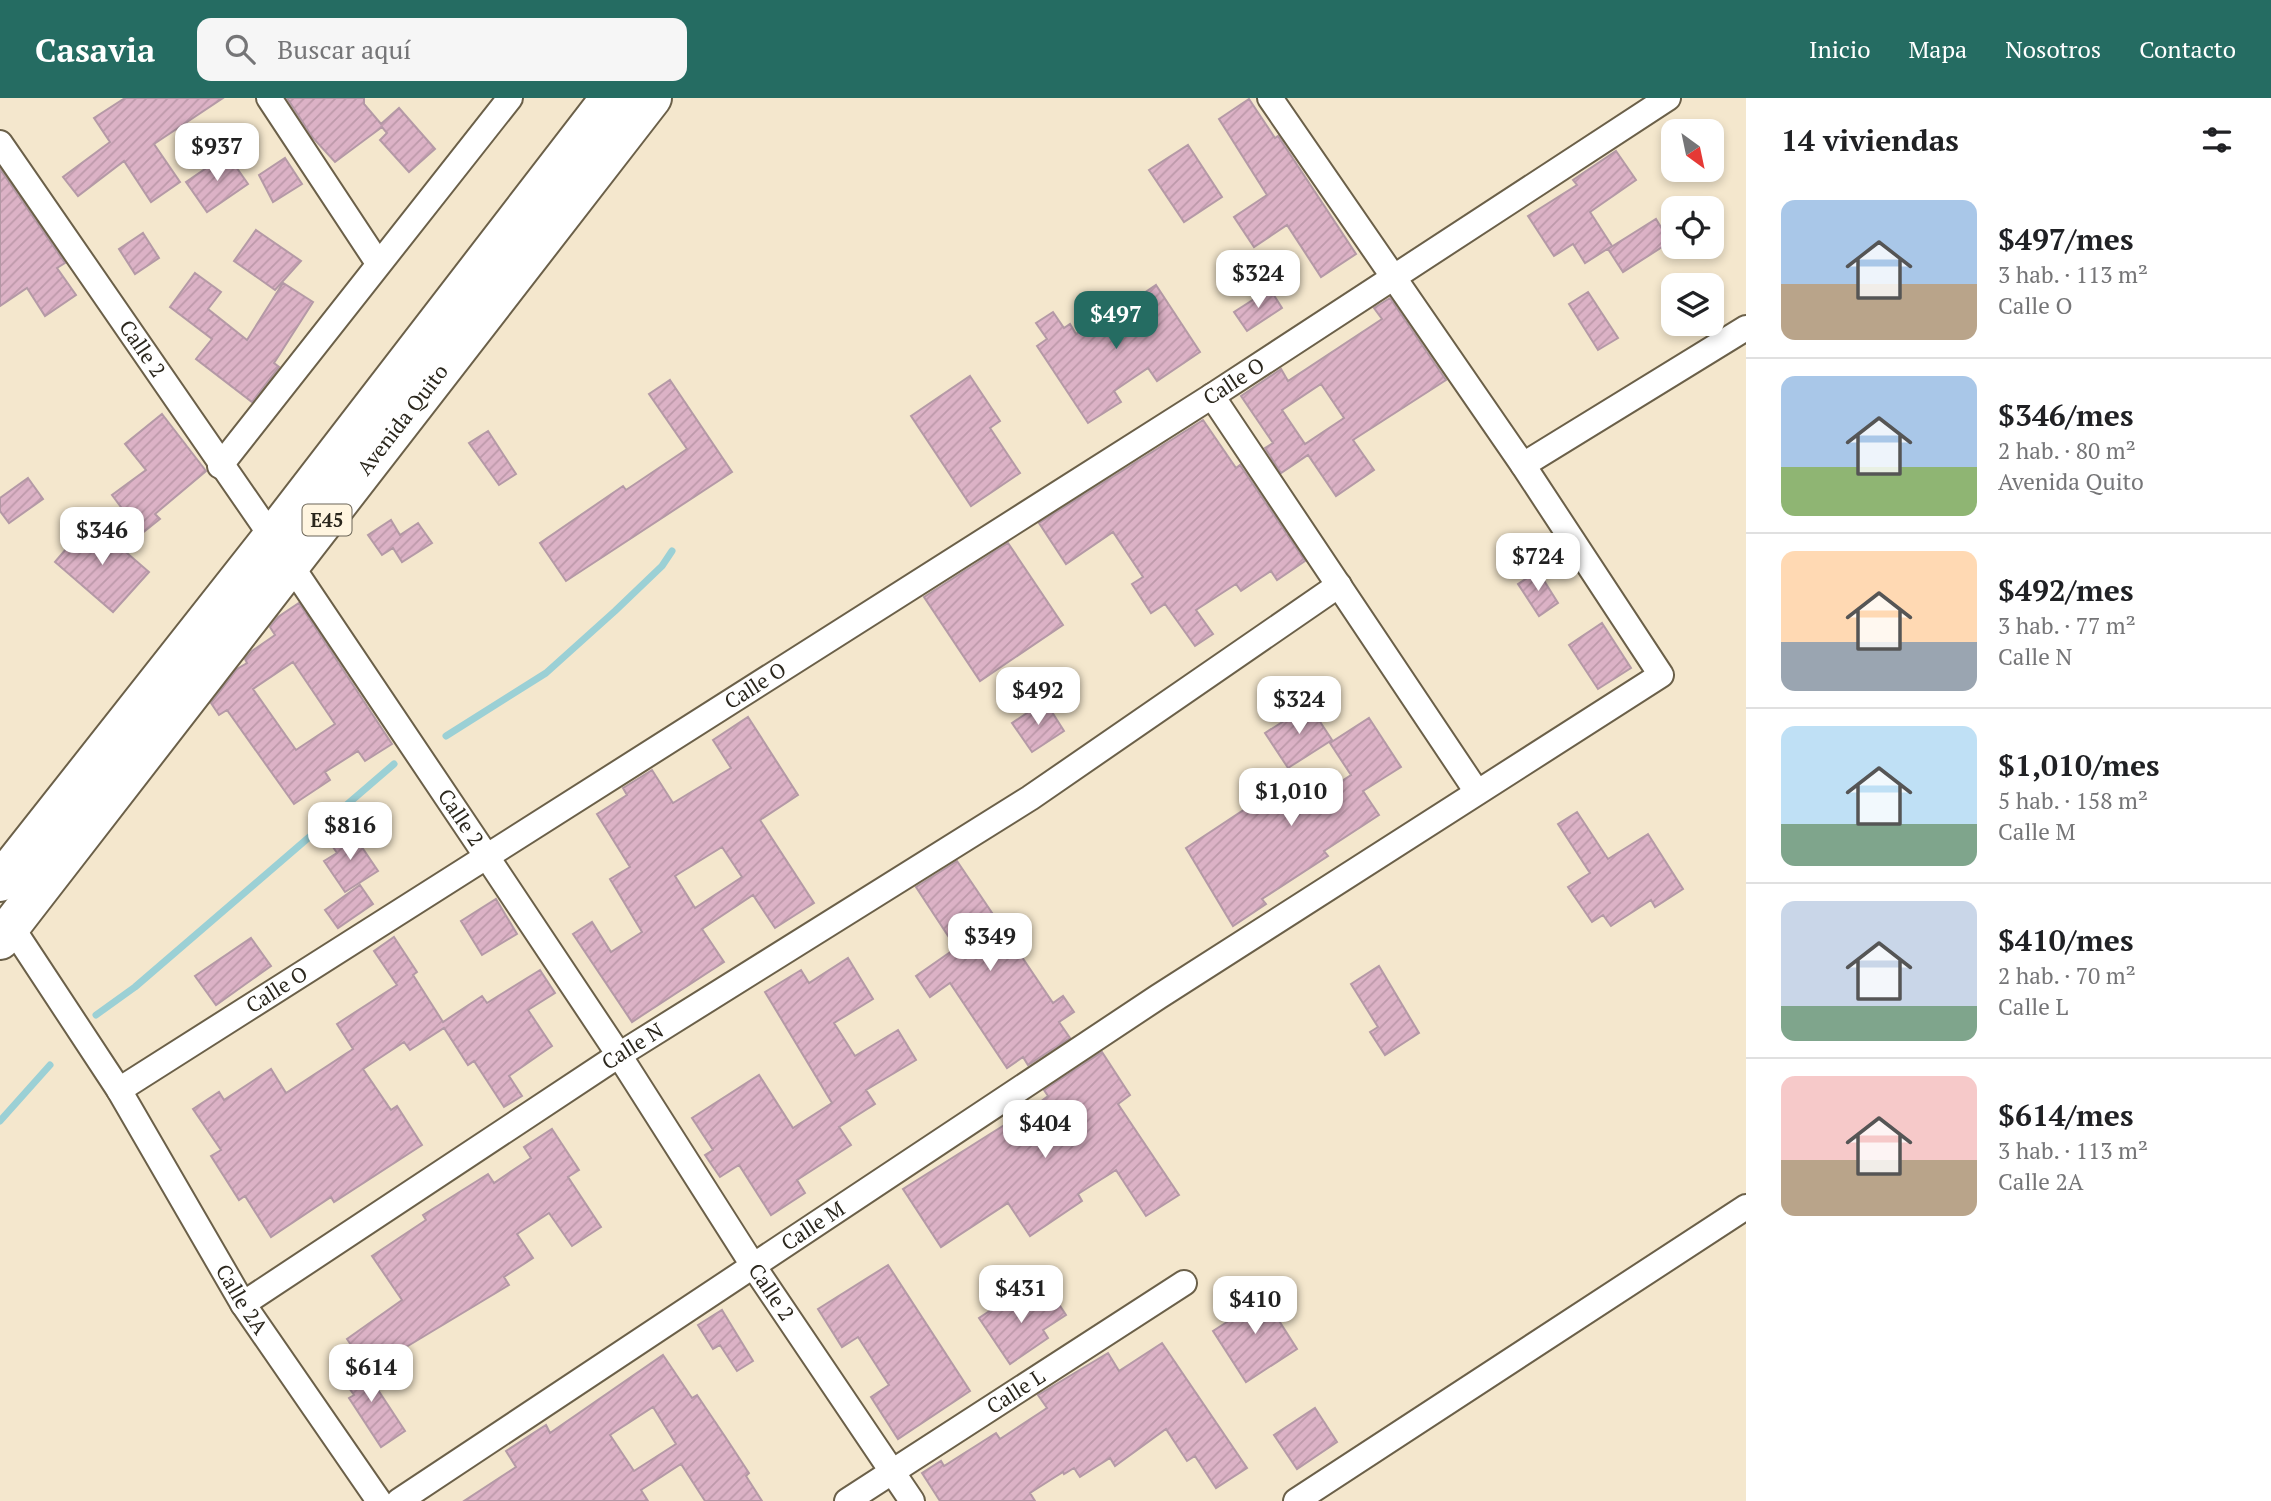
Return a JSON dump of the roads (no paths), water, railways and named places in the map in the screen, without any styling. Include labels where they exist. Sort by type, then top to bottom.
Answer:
[{"type":"highway","name":"Avenida Quito","points":[[6,933],[610,98]]},
{"type":"highway","name":"Avenida Quito","points":[[0,882],[281,552],[652,98]]},
{"type":"street","points":[[269,98],[378,263]]},
{"type":"street","points":[[220,466],[510,98]]},
{"type":"street","points":[[1270,98],[1523,465],[1746,328]]},
{"type":"street","name":"Calle O","points":[[119,1090],[485,854],[1212,396],[1668,98]]},
{"type":"street","name":"Calle 2","points":[[0,142],[485,854],[619,1055],[754,1267],[912,1501]]},
{"type":"street","points":[[1212,396],[1477,792]]},
{"type":"street","name":"Calle M","points":[[400,1501],[1158,997],[1661,675],[1523,465]]},
{"type":"street","name":"Calle N","points":[[243,1304],[619,1055],[1030,798],[1339,585]]},
{"type":"street","name":"Calle 2A","points":[[6,933],[119,1090],[243,1304],[379,1501]]},
{"type":"street","points":[[1296,1501],[1746,1207]]},
{"type":"street","name":"Calle L","points":[[847,1501],[1184,1283]]},
{"type":"waterway","points":[[446,736],[546,673],[662,566],[672,551]]},
{"type":"waterway","points":[[96,1015],[135,987],[394,764]]},
{"type":"waterway","points":[[0,1121],[50,1065]]}]
